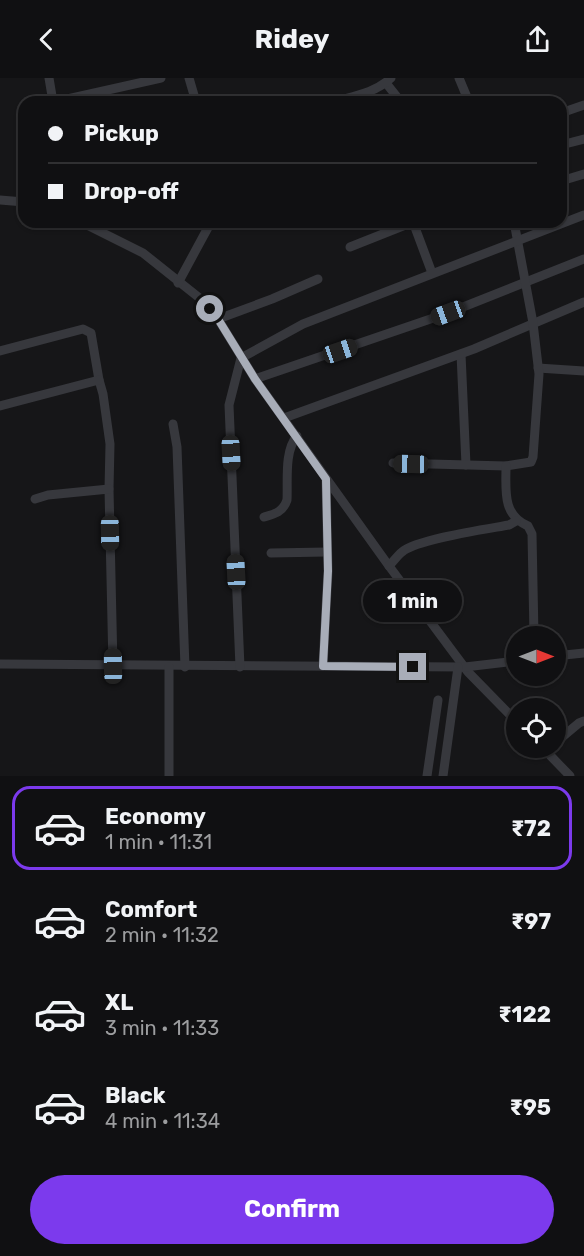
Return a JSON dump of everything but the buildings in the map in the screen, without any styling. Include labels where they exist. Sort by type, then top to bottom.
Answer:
[{"type":"street","points":[[50,78],[52,96]]},
{"type":"street","points":[[80,96],[161,78]]},
{"type":"street","points":[[189,78],[194,96]]},
{"type":"street","points":[[459,78],[466,96]]},
{"type":"street","points":[[356,96],[368,93],[388,80],[397,96]]},
{"type":"street","points":[[567,111],[584,105]]},
{"type":"street","points":[[567,143],[584,139]]},
{"type":"street","points":[[567,179],[584,174]]},
{"type":"street","points":[[0,200],[18,202]]},
{"type":"street","points":[[567,221],[584,215]]},
{"type":"street","points":[[93,228],[143,254],[202,300],[218,319],[255,379],[461,667],[506,711]]},
{"type":"street","points":[[178,283],[208,228]]},
{"type":"street","points":[[350,247],[398,228]]},
{"type":"street","points":[[415,228],[432,273]]},
{"type":"street","points":[[393,463],[506,466],[531,462],[538,368],[533,323],[515,228]]},
{"type":"street","points":[[240,667],[229,405],[241,358],[303,324],[548,228]]},
{"type":"street","points":[[255,379],[448,313],[584,259]]},
{"type":"street","points":[[218,319],[318,279]]},
{"type":"street","points":[[284,418],[461,354],[584,302]]},
{"type":"street","points":[[0,351],[83,329],[91,333],[99,380],[104,394],[110,444],[113,666]]},
{"type":"street","points":[[461,354],[466,465]]},
{"type":"street","points":[[538,368],[584,371]]},
{"type":"street","points":[[0,406],[99,380]]},
{"type":"street","points":[[173,424],[177,447],[185,667]]},
{"type":"street","points":[[264,517],[278,513],[287,500],[289,452],[297,436]]},
{"type":"street","points":[[506,466],[506,497],[516,521],[528,526],[532,534],[534,626]]},
{"type":"street","points":[[323,666],[328,571],[326,479]]},
{"type":"street","points":[[35,499],[48,495],[109,489]]},
{"type":"street","points":[[389,566],[410,547],[509,525],[516,521]]},
{"type":"street","points":[[271,553],[326,552]]},
{"type":"street","points":[[566,655],[584,653]]},
{"type":"street","points":[[0,664],[169,667],[461,667],[506,662]]},
{"type":"street","points":[[169,667],[169,776]]},
{"type":"street","points":[[443,776],[461,667]]},
{"type":"street","points":[[428,776],[438,700]]},
{"type":"street","points":[[566,734],[584,721]]},
{"type":"street","points":[[555,758],[570,776]]},
{"type":"route","points":[[210,309],[255,379],[326,479],[328,571],[323,666],[413,667]]}]
